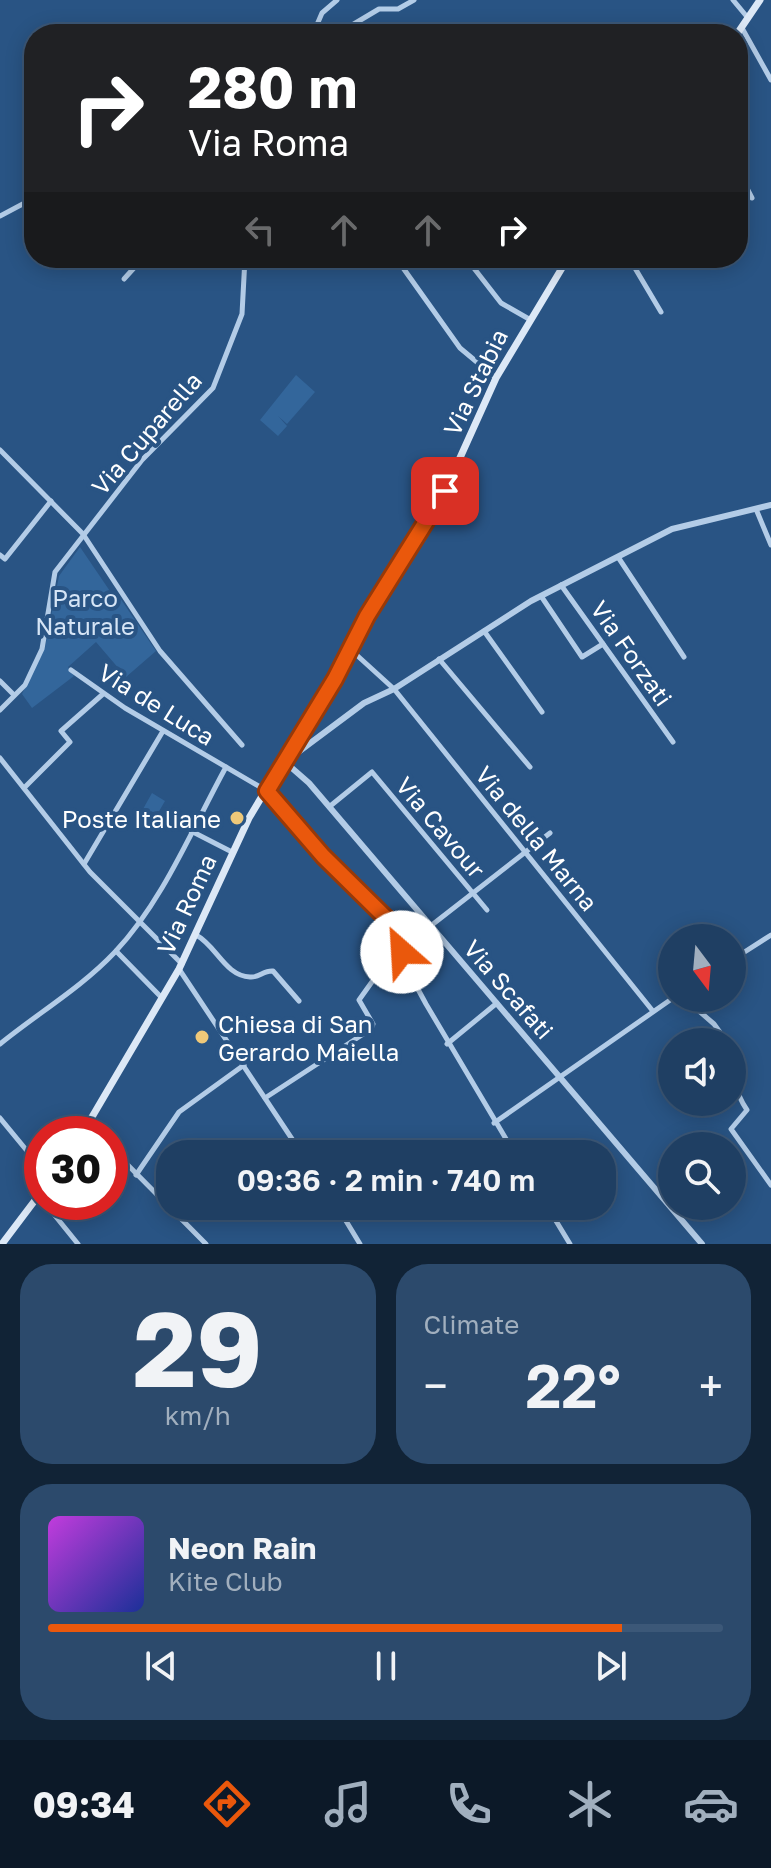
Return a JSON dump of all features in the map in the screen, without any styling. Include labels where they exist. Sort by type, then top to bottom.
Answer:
[{"type":"main road","points":[[744,24],[760,0]]},
{"type":"main road","name":"Via Stabia","points":[[397,566],[445,491],[496,378],[562,268]]},
{"type":"main road","name":"Via Roma","points":[[93,1116],[180,966],[249,818],[285,762],[397,566]]},
{"type":"main road","points":[[2,1244],[24,1218]]},
{"type":"street","points":[[317,24],[322,13],[337,0]]},
{"type":"street","points":[[354,24],[379,9],[398,9],[414,0]]},
{"type":"street","points":[[733,0],[748,18]]},
{"type":"street","points":[[748,41],[769,67],[771,80]]},
{"type":"street","points":[[748,190],[752,198]]},
{"type":"street","points":[[0,216],[24,203]]},
{"type":"street","points":[[124,279],[134,268]]},
{"type":"street","name":"Via Cuparella","points":[[0,710],[25,685],[42,649],[55,572],[142,460],[213,388],[242,314],[244,268]]},
{"type":"street","points":[[403,268],[460,348],[496,378]]},
{"type":"street","points":[[474,268],[501,303],[529,319]]},
{"type":"street","points":[[635,268],[661,312]]},
{"type":"street","points":[[0,450],[83,534],[160,651],[242,745]]},
{"type":"street","points":[[0,555],[5,559],[51,501]]},
{"type":"street","points":[[285,762],[296,757],[364,703],[394,689],[438,658],[561,585],[672,529],[771,505]]},
{"type":"street","points":[[756,509],[771,545]]},
{"type":"street","points":[[618,557],[684,657]]},
{"type":"street","name":"Via Forzati","points":[[561,585],[673,742]]},
{"type":"street","points":[[541,596],[582,657],[603,644]]},
{"type":"street","points":[[484,630],[542,712]]},
{"type":"street","name":"Via della Marna","points":[[350,649],[394,689],[652,1010]]},
{"type":"street","points":[[438,658],[530,767]]},
{"type":"street","name":"Via de Luca","points":[[71,670],[103,694],[267,791],[323,856],[372,902],[394,931],[447,1044],[506,1140]]},
{"type":"street","points":[[0,681],[14,695]]},
{"type":"street","points":[[24,788],[70,742],[61,731],[103,694]]},
{"type":"street","points":[[84,864],[163,731]]},
{"type":"street","points":[[0,758],[84,864],[180,966],[293,1140]]},
{"type":"street","name":"Via Scafati","points":[[285,762],[309,783],[702,1244]]},
{"type":"street","points":[[0,1044],[53,1006],[116,951],[139,923],[226,767]]},
{"type":"street","name":"Via Cavour","points":[[329,807],[372,772],[487,910]]},
{"type":"street","points":[[191,831],[232,852]]},
{"type":"street","points":[[265,1098],[371,1029],[373,1024],[359,1000],[379,972],[430,925],[550,833]]},
{"type":"street","points":[[196,935],[205,939],[237,973],[252,977],[273,971],[299,1001]]},
{"type":"street","points":[[746,951],[771,935]]},
{"type":"street","points":[[116,951],[162,998]]},
{"type":"street","points":[[447,1044],[497,1002]]},
{"type":"street","points":[[494,1123],[658,1007]]},
{"type":"street","points":[[700,1012],[717,1028]]},
{"type":"street","points":[[136,1175],[179,1112],[244,1065]]},
{"type":"street","points":[[742,1116],[731,1129],[771,1185]]},
{"type":"street","points":[[0,1118],[24,1147]]},
{"type":"street","points":[[128,1166],[200,1243]]},
{"type":"street","points":[[60,1220],[78,1244]]},
{"type":"street","points":[[345,1220],[360,1244]]},
{"type":"street","points":[[555,1220],[570,1244]]},
{"type":"green space","points":[[296,375],[315,392],[287,424],[278,416],[287,426],[278,436],[260,420]]},
{"type":"green space","name":"Parco Naturale","points":[[80,547],[156,651],[126,677],[96,642],[68,667],[74,676],[32,708],[22,694],[45,647],[59,576]]},
{"type":"green space","points":[[152,793],[165,801],[151,825],[138,818]]},
{"type":"place","name":"Poste Italiane","points":[[237,818]]},
{"type":"place","name":"Chiesa di San Gerardo Maiella","points":[[202,1037]]},
{"type":"route","points":[[402,952],[386,918],[323,856],[267,791],[335,679],[367,616],[445,491]]}]
